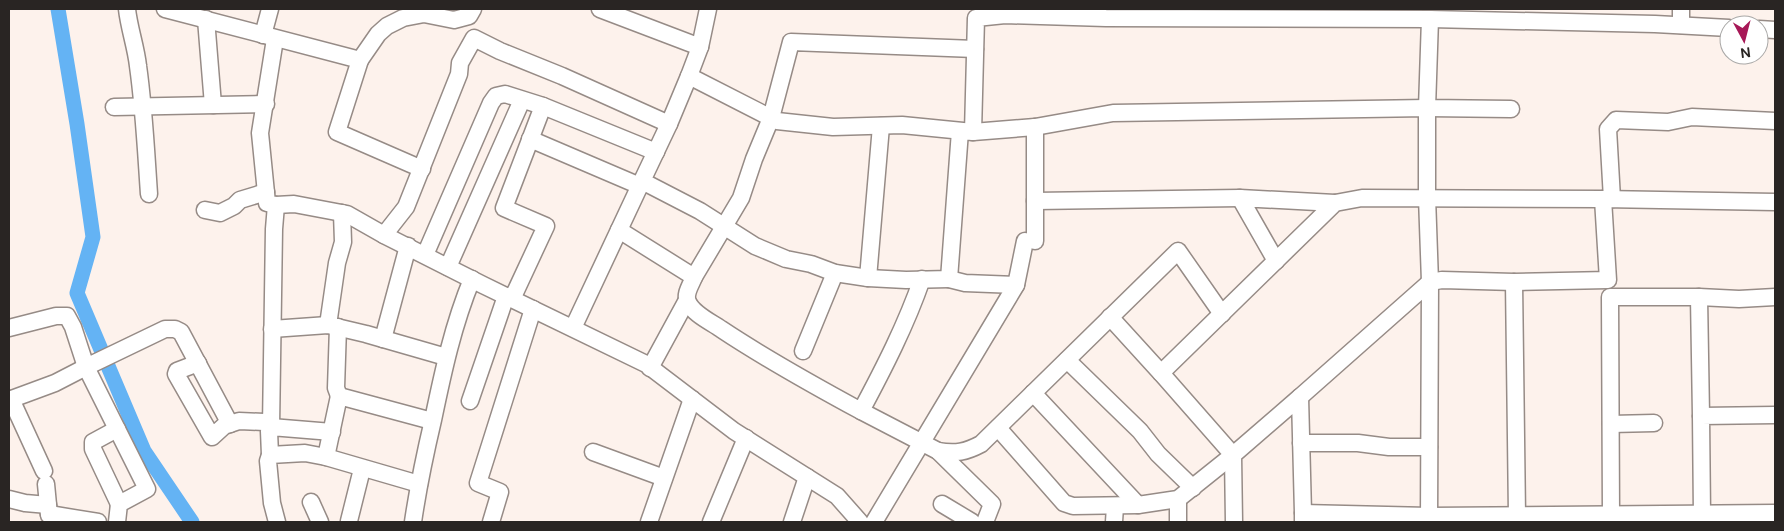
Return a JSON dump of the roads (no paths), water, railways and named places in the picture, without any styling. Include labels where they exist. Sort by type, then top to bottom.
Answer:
[{"type":"street","points":[[127,9],[129,30],[138,63],[149,194]]},
{"type":"street","points":[[165,9],[360,60]]},
{"type":"street","points":[[270,9],[266,104],[260,133],[266,203],[276,205],[294,204],[347,214],[384,235],[650,368],[746,438],[837,496],[860,522]]},
{"type":"street","points":[[422,169],[337,132],[360,60],[378,34],[387,26],[403,18],[424,14],[454,20],[469,16],[473,9]]},
{"type":"street","points":[[600,9],[700,47]]},
{"type":"street","points":[[573,328],[669,124],[700,47],[708,9]]},
{"type":"street","points":[[1681,9],[1681,25]]},
{"type":"street","points":[[949,279],[967,131],[975,49],[975,14],[1018,12],[1260,14],[1719,27]]},
{"type":"street","points":[[206,19],[212,105]]},
{"type":"street","points":[[1429,519],[1430,282],[1426,197],[1430,19]]},
{"type":"street","points":[[384,235],[406,207],[460,74],[460,63],[474,38],[669,124]]},
{"type":"street","points":[[650,368],[687,300],[688,291],[694,277],[741,198],[754,159],[771,118],[791,42],[975,49]]},
{"type":"street","points":[[689,76],[777,121],[833,127],[902,125],[967,131],[1035,127],[1113,113],[1427,108],[1511,109]]},
{"type":"street","points":[[425,255],[491,103],[496,96],[504,94],[543,106],[656,152]]},
{"type":"street","points":[[448,267],[522,100]]},
{"type":"street","points":[[114,107],[266,104]]},
{"type":"street","points":[[470,401],[509,298],[546,226],[504,208],[543,106]]},
{"type":"street","points":[[1611,515],[1608,129],[1616,120],[1668,122],[1692,117],[1775,122]]},
{"type":"street","points":[[868,278],[881,126]]},
{"type":"street","points":[[874,522],[1016,285],[1030,241],[1035,201],[1035,127]]},
{"type":"street","points":[[530,139],[641,184],[700,211],[756,246],[786,259],[811,264],[835,273],[868,278],[949,279],[965,283],[1016,285]]},
{"type":"street","points":[[205,210],[220,213],[227,211],[240,200],[266,192]]},
{"type":"street","points":[[1035,201],[1240,198],[1335,202],[1362,198],[1426,197],[1775,202]]},
{"type":"street","points":[[1240,198],[1276,261]]},
{"type":"street","points":[[1160,373],[1335,202]]},
{"type":"street","points":[[276,205],[271,427],[269,431],[270,455],[268,460],[272,503],[276,522]]},
{"type":"street","points":[[326,457],[339,396],[336,388],[333,326],[338,264],[343,242],[342,213]]},
{"type":"street","points":[[619,230],[694,277]]},
{"type":"street","points":[[383,339],[408,246]]},
{"type":"street","points":[[938,451],[948,453],[967,451],[981,444],[1178,251],[1222,314]]},
{"type":"street","points":[[803,351],[835,273]]},
{"type":"street","points":[[413,522],[419,484],[446,357],[460,308],[472,279]]},
{"type":"street","points":[[861,411],[888,360],[922,279]]},
{"type":"street","points":[[998,428],[1064,503],[1073,506],[1114,506],[1138,505],[1178,499],[1233,455],[1430,282],[1442,280],[1514,282],[1608,280]]},
{"type":"street","points":[[1514,282],[1517,516]]},
{"type":"street","points":[[1610,297],[1775,297]]},
{"type":"street","points":[[1699,297],[1702,515]]},
{"type":"street","points":[[687,300],[690,306],[702,316],[763,357],[938,451],[992,504],[986,522]]},
{"type":"street","points":[[491,522],[500,492],[478,483],[533,309]]},
{"type":"street","points":[[9,328],[56,316],[67,316],[91,365],[117,429],[147,489],[119,504]]},
{"type":"street","points":[[1110,317],[1233,455],[1234,522]]},
{"type":"street","points":[[272,329],[333,326],[446,357]]},
{"type":"street","points":[[49,514],[45,477],[10,400],[55,383],[165,329],[176,329],[181,332],[230,424]]},
{"type":"street","points":[[1067,360],[1140,431],[1158,454],[1193,488]]},
{"type":"street","points":[[198,363],[178,370],[176,374],[212,437],[224,426],[255,421],[264,422],[271,427],[332,432]]},
{"type":"street","points":[[1033,393],[1138,505]]},
{"type":"street","points":[[339,396],[432,420]]},
{"type":"street","points":[[1300,397],[1303,518],[1429,519],[1775,513]]},
{"type":"street","points":[[649,522],[692,399]]},
{"type":"street","points":[[1701,416],[1775,415]]},
{"type":"street","points":[[1611,424],[1654,424]]},
{"type":"street","points":[[117,429],[93,442],[93,448],[119,504],[117,522]]},
{"type":"street","points":[[711,522],[746,438]]},
{"type":"street","points":[[1301,443],[1358,443],[1389,447],[1429,447]]},
{"type":"street","points":[[593,452],[664,478]]},
{"type":"street","points":[[270,455],[305,453],[326,457],[419,484]]},
{"type":"street","points":[[349,521],[362,468]]},
{"type":"street","points":[[792,522],[807,478]]},
{"type":"street","points":[[9,499],[24,503],[49,514],[98,522]]},
{"type":"street","points":[[1178,499],[1178,522]]},
{"type":"street","points":[[311,502],[320,522]]},
{"type":"street","points":[[942,504],[972,522]]},
{"type":"street","points":[[1114,506],[1114,522]]},
{"type":"waterway","points":[[58,9],[93,237],[77,293],[144,451],[192,522]]}]
